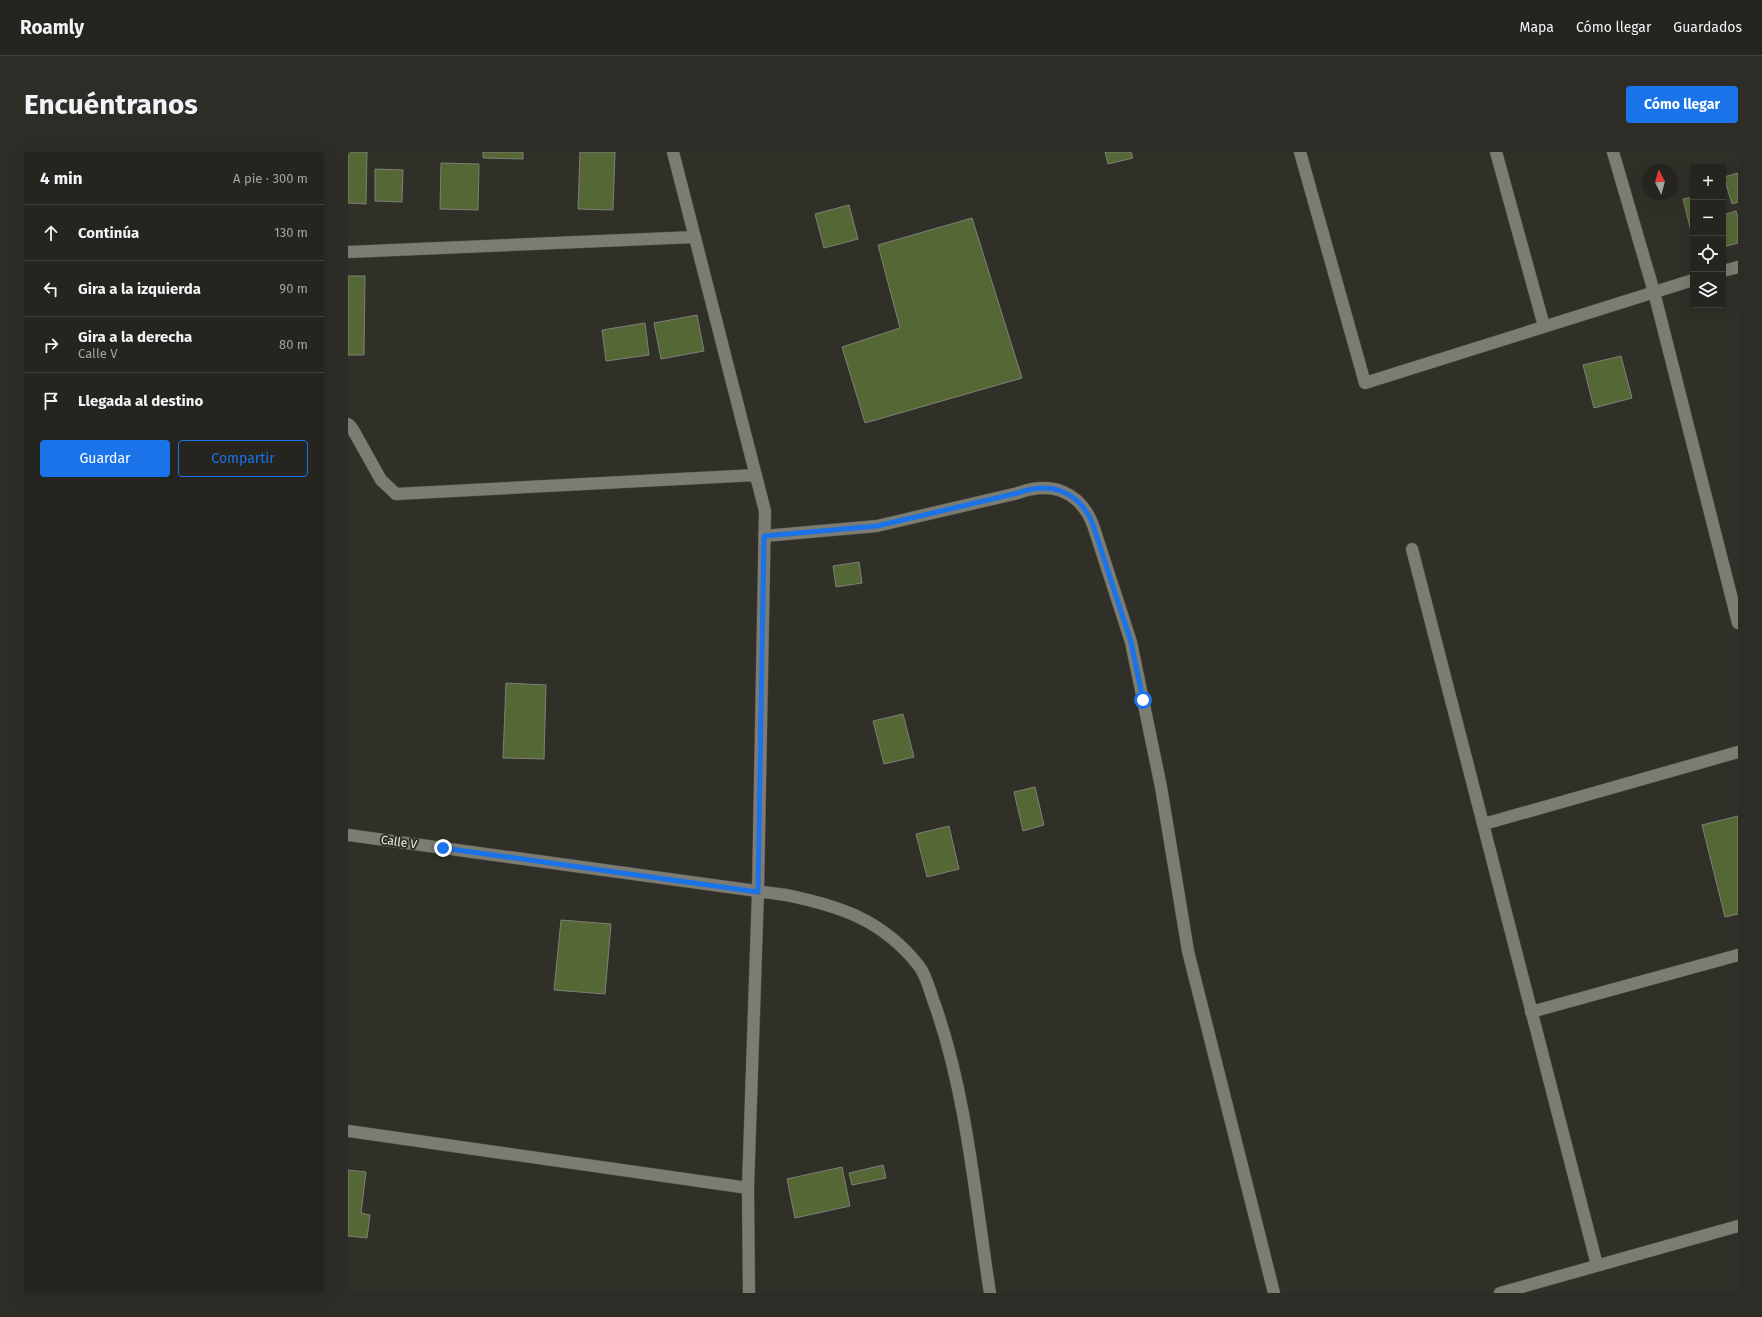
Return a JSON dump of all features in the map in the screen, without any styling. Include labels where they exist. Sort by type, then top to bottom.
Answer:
[{"type":"street","points":[[673,152],[765,511],[758,892],[748,1188],[749,1293]]},
{"type":"street","points":[[1300,152],[1365,383],[1690,281]]},
{"type":"street","points":[[1496,152],[1544,326]]},
{"type":"street","points":[[1613,152],[1654,292],[1738,623]]},
{"type":"street","points":[[348,252],[695,237]]},
{"type":"street","points":[[1726,270],[1738,266]]},
{"type":"street","points":[[348,424],[352,428],[381,480],[396,494],[756,475]]},
{"type":"street","points":[[764,536],[877,526],[1018,493],[1029,489],[1054,489],[1066,493],[1083,507],[1093,525],[1131,642],[1161,787],[1188,951],[1274,1293]]},
{"type":"street","points":[[1412,549],[1598,1266]]},
{"type":"street","points":[[1484,824],[1738,752]]},
{"type":"street","name":"Calle V","points":[[348,835],[812,900],[840,909],[870,922],[900,945],[920,967],[947,1040],[962,1106],[990,1293]]},
{"type":"street","points":[[1531,1012],[1738,955]]},
{"type":"street","points":[[348,1131],[748,1188]]},
{"type":"street","points":[[1500,1293],[1738,1226]]},
{"type":"building","points":[[348,152],[367,152],[366,204],[348,203]]},
{"type":"building","points":[[483,152],[523,152],[523,159],[483,158]]},
{"type":"building","points":[[580,152],[615,152],[613,210],[578,209]]},
{"type":"building","points":[[1105,152],[1131,152],[1133,158],[1108,164]]},
{"type":"building","points":[[441,163],[479,164],[478,210],[440,209]]},
{"type":"building","points":[[375,169],[403,170],[402,202],[375,201]]},
{"type":"building","points":[[1738,173],[1738,202],[1732,204],[1726,184],[1726,176]]},
{"type":"building","points":[[1690,198],[1690,227],[1683,199]]},
{"type":"building","points":[[849,205],[858,239],[824,248],[815,214]]},
{"type":"building","points":[[1736,211],[1738,218],[1738,243],[1726,246],[1726,236],[1726,214]]},
{"type":"building","points":[[972,218],[1022,378],[865,423],[842,347],[900,328],[878,245]]},
{"type":"building","points":[[348,276],[365,276],[364,355],[348,355]]},
{"type":"building","points":[[697,315],[704,351],[661,359],[654,323]]},
{"type":"building","points":[[645,323],[649,355],[606,361],[602,330]]},
{"type":"building","points":[[1621,356],[1632,398],[1594,408],[1583,365]]},
{"type":"building","points":[[859,562],[862,583],[836,587],[833,566]]},
{"type":"building","points":[[506,683],[546,685],[544,759],[503,758]]},
{"type":"building","points":[[903,714],[914,757],[884,764],[873,721]]},
{"type":"building","points":[[1035,787],[1044,825],[1023,831],[1014,792]]},
{"type":"building","points":[[1738,816],[1738,914],[1725,917],[1702,825]]},
{"type":"building","points":[[949,826],[959,869],[927,877],[916,834]]},
{"type":"building","points":[[561,920],[611,924],[605,994],[554,990]]},
{"type":"building","points":[[883,1165],[886,1178],[852,1185],[849,1173]]},
{"type":"building","points":[[842,1167],[850,1206],[795,1218],[787,1179]]},
{"type":"building","points":[[348,1170],[366,1172],[361,1213],[370,1215],[367,1238],[348,1236]]},
{"type":"route","points":[[443,848],[758,892],[764,536],[877,526],[1018,493],[1029,489],[1054,489],[1066,493],[1083,507],[1089,515],[1093,525],[1131,642],[1143,700]]}]
